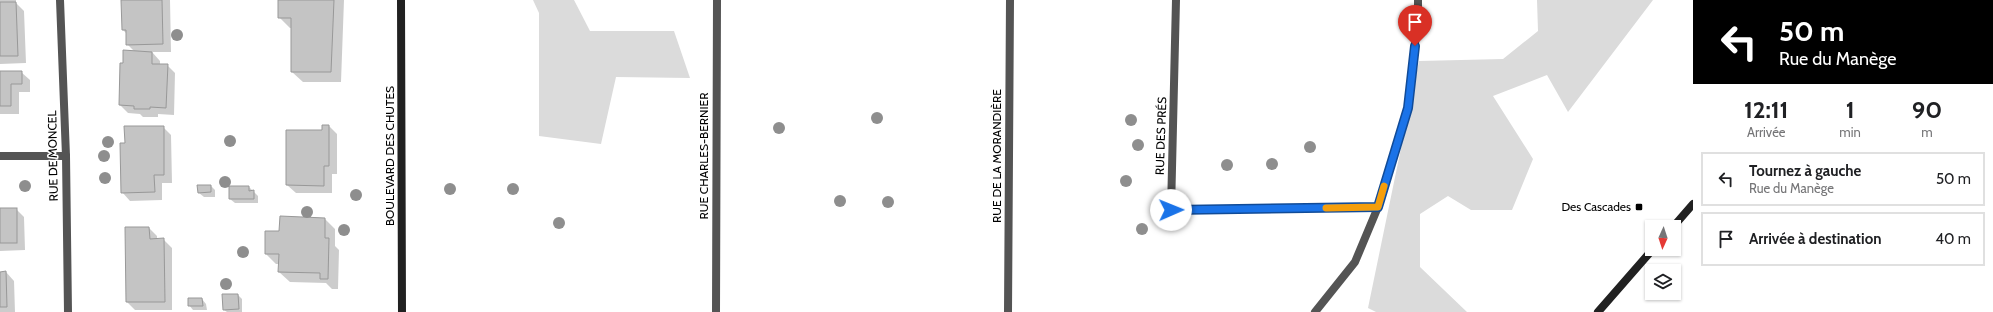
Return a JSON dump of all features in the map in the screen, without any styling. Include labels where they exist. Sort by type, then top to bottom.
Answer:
[{"type":"street","name":"RUE DE MONCEL","points":[[60,0],[66,156],[68,312]]},
{"type":"street","name":"BOULEVARD DES CHUTES","points":[[401,0],[402,312]]},
{"type":"street","name":"RUE CHARLES-BERNIER","points":[[716,312],[717,0]]},
{"type":"street","name":"RUE DE LA MORANDIÈRE","points":[[1008,312],[1010,0]]},
{"type":"street","name":"RUE DES PRÉS","points":[[1176,0],[1171,210],[1378,207]]},
{"type":"street","points":[[1315,312],[1355,262],[1378,207],[1408,108],[1418,16],[1418,0]]},
{"type":"street","points":[[0,156],[66,156]]},
{"type":"street","points":[[1679,220],[1693,204]]},
{"type":"street","points":[[1598,312],[1647,256]]},
{"type":"shaded area","points":[[533,0],[574,0],[590,31],[674,31],[690,78],[616,77],[601,144],[539,136],[539,13]]},
{"type":"shaded area","points":[[1537,0],[1653,0],[1568,112],[1547,75],[1493,96],[1533,159],[1512,210],[1471,210],[1448,196],[1420,214],[1420,267],[1467,312],[1376,312],[1368,308],[1419,61],[1503,59],[1538,31]]},
{"type":"building","points":[[121,0],[162,0],[163,44],[126,45],[126,30],[122,30]]},
{"type":"building","points":[[278,0],[334,0],[331,72],[291,72],[291,18],[278,18]]},
{"type":"building","points":[[0,2],[16,2],[18,56],[0,56]]},
{"type":"building","points":[[123,50],[152,52],[152,64],[168,64],[166,108],[150,107],[150,109],[134,109],[134,106],[119,105],[120,63],[123,63]]},
{"type":"building","points":[[0,71],[22,71],[22,84],[11,84],[11,106],[0,106]]},
{"type":"building","points":[[322,125],[329,125],[329,166],[324,166],[324,186],[286,185],[286,130],[322,130]]},
{"type":"building","points":[[124,126],[164,126],[164,175],[154,175],[155,192],[121,193],[120,143],[125,143]]},
{"type":"building","points":[[197,185],[211,185],[211,192],[198,193]]},
{"type":"building","points":[[229,186],[249,186],[249,191],[254,190],[254,199],[229,199]]},
{"type":"building","points":[[0,208],[17,208],[17,243],[0,243]]},
{"type":"building","points":[[280,216],[325,218],[325,238],[329,238],[328,279],[320,279],[320,273],[278,272],[279,254],[265,254],[265,231],[279,231]]},
{"type":"building","points":[[125,227],[149,227],[150,239],[164,238],[165,302],[126,302]]},
{"type":"building","points":[[6,271],[7,307],[0,307],[0,272]]},
{"type":"building","points":[[222,294],[238,294],[239,309],[223,310]]},
{"type":"building","points":[[188,298],[202,298],[203,306],[188,306]]},
{"type":"slow traffic","points":[[1326,208],[1378,207],[1384,186]]},
{"type":"place","name":"Des Cascades","points":[[1639,207]]},
{"type":"route","points":[[1171,210],[1378,207],[1408,108],[1415,46]]}]
